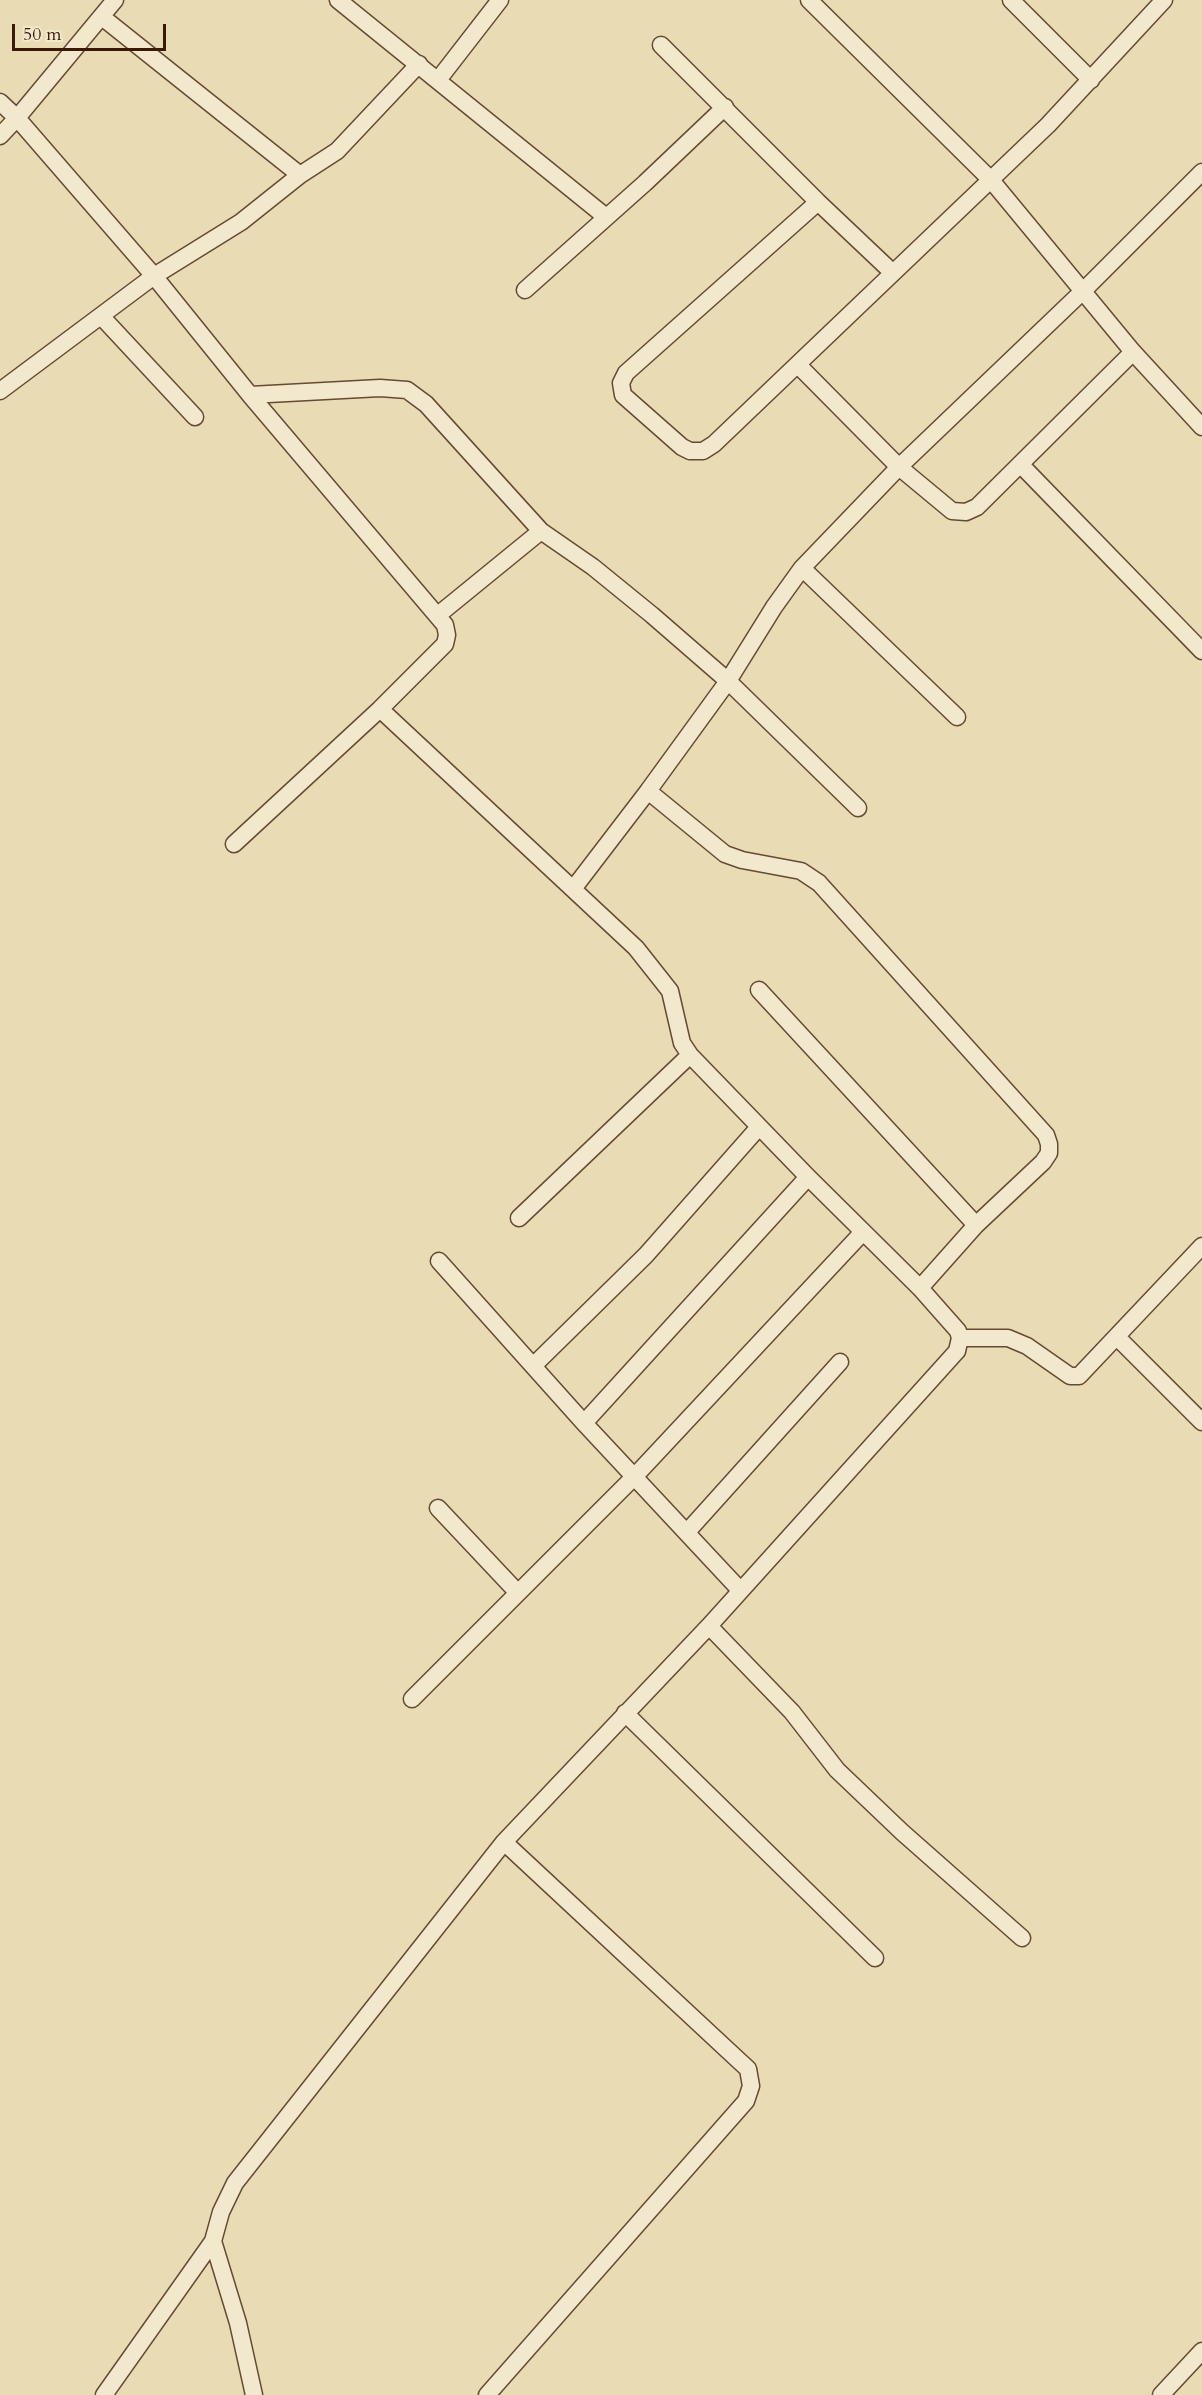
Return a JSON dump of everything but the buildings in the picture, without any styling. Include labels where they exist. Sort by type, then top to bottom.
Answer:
[{"type":"street","points":[[0,136],[115,0]]},
{"type":"street","points":[[338,0],[606,217]]},
{"type":"street","points":[[438,80],[500,0]]},
{"type":"street","points":[[809,0],[991,180],[1133,352],[1202,427]]},
{"type":"street","points":[[1011,0],[1091,80]]},
{"type":"street","points":[[818,202],[626,373],[621,383],[623,395],[682,447],[690,451],[703,451],[714,444],[991,180],[1091,80],[1164,0]]},
{"type":"street","points":[[102,17],[300,175]]},
{"type":"street","points":[[661,45],[818,202],[893,273]]},
{"type":"street","points":[[0,391],[154,276],[241,222],[300,175],[337,151],[419,64]]},
{"type":"street","points":[[0,102],[17,118],[154,276],[250,395],[445,625],[447,635],[445,645],[380,709],[234,844]]},
{"type":"street","points":[[525,290],[553,267],[725,107]]},
{"type":"street","points":[[573,889],[728,681],[774,607],[802,568],[899,467],[1084,290],[1202,172]]},
{"type":"street","points":[[101,316],[195,417]]},
{"type":"street","points":[[798,365],[899,467],[952,511],[966,512],[977,507],[1133,352]]},
{"type":"street","points":[[250,395],[380,388],[407,390],[426,404],[541,531],[615,584],[728,681],[858,808]]},
{"type":"street","points":[[1020,464],[1202,651]]},
{"type":"street","points":[[438,615],[541,531]]},
{"type":"street","points":[[802,568],[957,717]]},
{"type":"street","points":[[104,2395],[213,2241],[221,2212],[235,2184],[504,1842],[710,1626],[957,1351],[960,1338],[958,1331],[920,1288],[690,1055],[682,1043],[670,991],[636,948],[380,709]]},
{"type":"street","points":[[648,791],[726,854],[742,860],[801,871],[819,883],[1046,1135],[1049,1153],[1043,1162],[976,1225],[920,1288]]},
{"type":"street","points":[[759,990],[976,1225]]},
{"type":"street","points":[[519,1218],[690,1055]]},
{"type":"street","points":[[533,1366],[646,1256],[759,1127]]},
{"type":"street","points":[[584,1423],[808,1177]]},
{"type":"street","points":[[412,1699],[635,1476],[863,1232]]},
{"type":"street","points":[[960,1338],[1008,1338],[1027,1346],[1064,1373],[1074,1377],[1079,1376],[1202,1246]]},
{"type":"street","points":[[439,1261],[584,1423],[740,1590]]},
{"type":"street","points":[[1117,1336],[1202,1422]]},
{"type":"street","points":[[687,1532],[840,1362]]},
{"type":"street","points":[[438,1508],[518,1593]]},
{"type":"street","points":[[710,1626],[792,1712],[837,1770],[902,1832],[1022,1938]]},
{"type":"street","points":[[625,1713],[875,1958]]},
{"type":"street","points":[[487,2395],[746,2101],[751,2086],[748,2069],[504,1842]]},
{"type":"street","points":[[213,2241],[238,2323],[254,2395]]},
{"type":"street","points":[[1161,2395],[1202,2351]]}]
